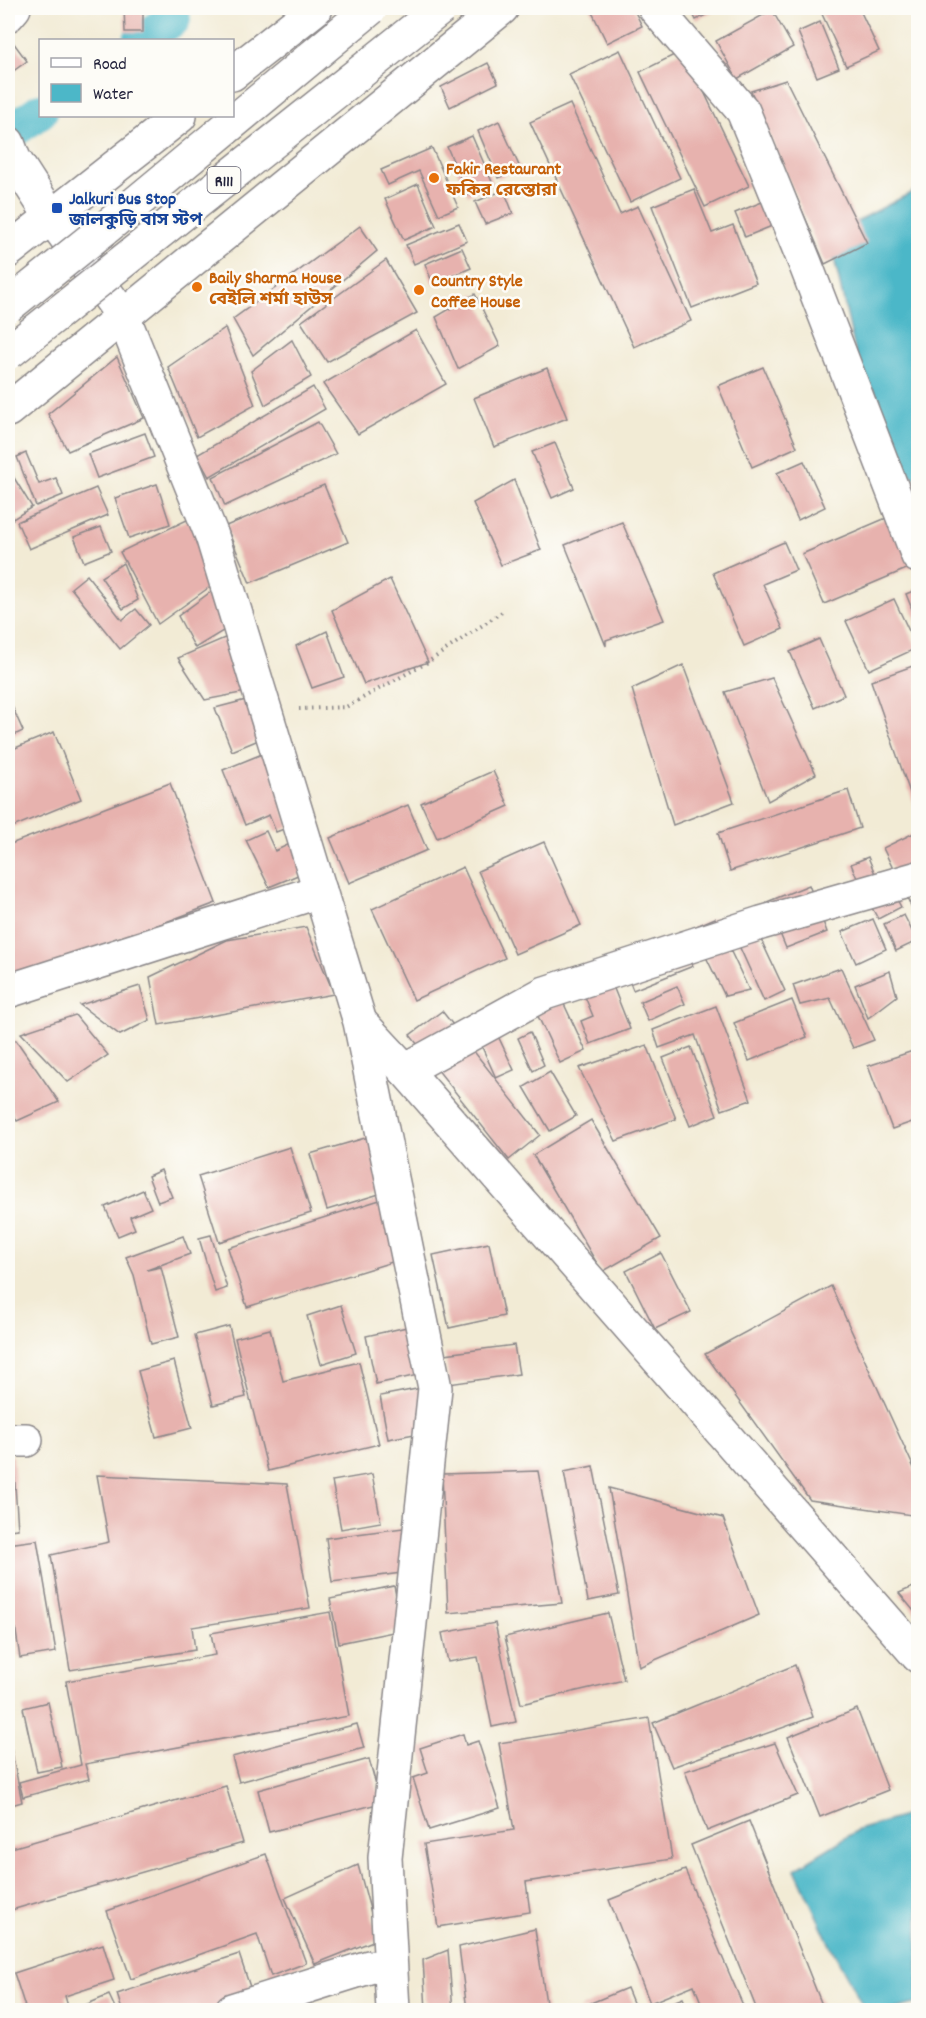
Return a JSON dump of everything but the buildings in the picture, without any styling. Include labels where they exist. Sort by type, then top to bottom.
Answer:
[{"type":"street","points":[[8,15],[14,8]]},
{"type":"street","points":[[234,72],[316,8]]},
{"type":"street","name":"R111","points":[[8,306],[371,8]]},
{"type":"street","name":"R111","points":[[8,352],[441,8]]},
{"type":"street","points":[[8,410],[502,8]]},
{"type":"street","points":[[656,8],[743,111],[806,262],[918,556]]},
{"type":"street","points":[[8,251],[179,117]]},
{"type":"street","points":[[11,151],[52,218],[123,316],[212,536],[360,1022],[435,1388],[385,1858],[393,2010]]},
{"type":"street","points":[[405,1070],[545,993],[761,923],[918,878]]},
{"type":"street","points":[[8,991],[320,891]]},
{"type":"street","points":[[360,1022],[405,1070],[918,1656]]},
{"type":"street","points":[[232,2010],[369,1967]]},
{"type":"path","points":[[265,711],[346,707],[428,662],[505,610]]},
{"type":"water","points":[[918,189],[918,480],[894,465],[862,381],[829,236]]},
{"type":"water","points":[[918,1812],[918,2003],[892,2010],[865,2010],[830,1945],[795,1869],[858,1830]]},
{"type":"waterway","points":[[143,39],[173,19],[170,8]]},
{"type":"waterway","points":[[8,134],[39,112]]},
{"type":"place","name":"Fakir Restaurant ফকির রেস্তোরা","points":[[434,178]]},
{"type":"place","name":"Jalkuri Bus Stop জালকুড়ি বাস স্টপ","points":[[57,208]]},
{"type":"place","name":"Baily Sharma House বেইলি শর্মা হাউস","points":[[197,287]]},
{"type":"place","name":"Country Style Coffee House","points":[[419,290]]}]
